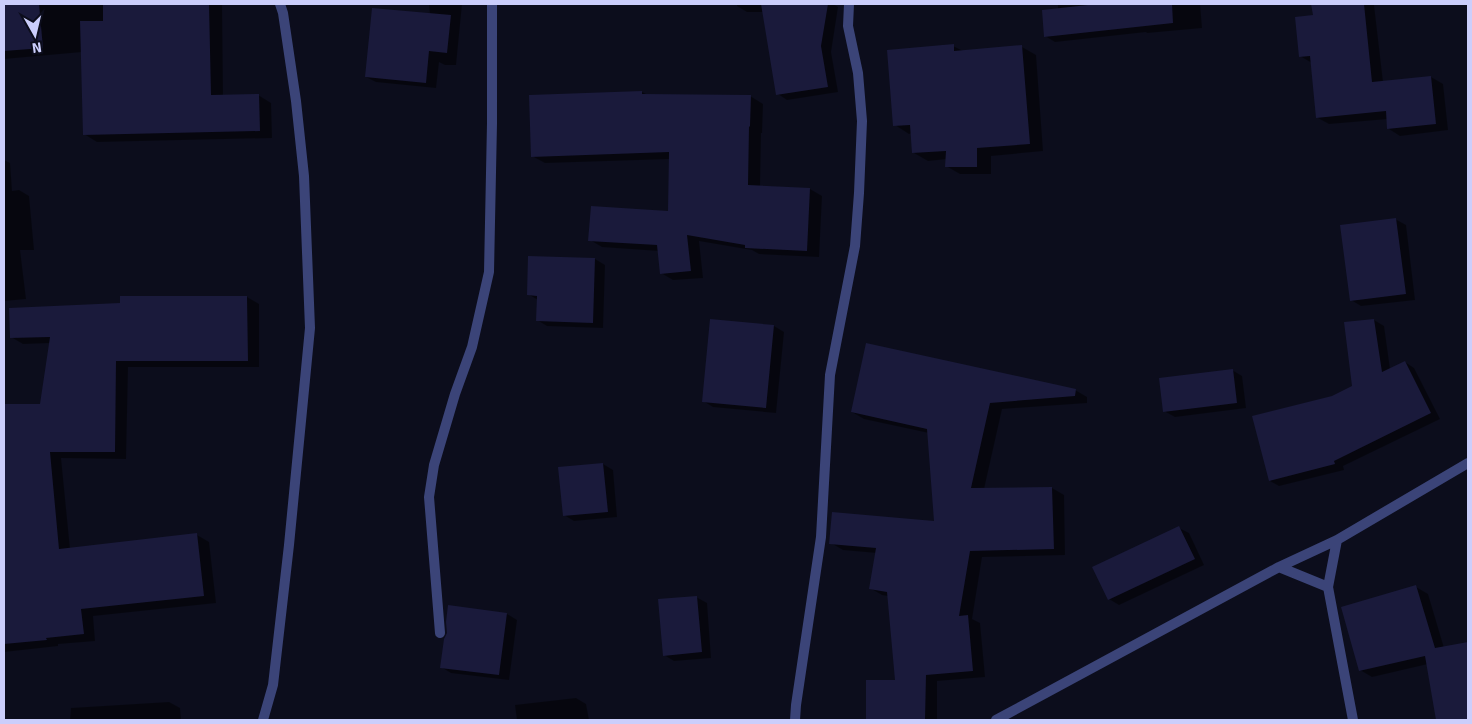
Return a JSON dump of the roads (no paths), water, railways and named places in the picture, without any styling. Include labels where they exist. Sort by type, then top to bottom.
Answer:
[{"type":"street","points":[[263,720],[273,685],[310,328],[304,176],[296,101],[280,4]]},
{"type":"street","points":[[440,633],[429,497],[434,465],[455,394],[472,346],[489,272],[492,4]]},
{"type":"street","points":[[795,720],[821,537],[830,375],[855,246],[862,121],[858,72],[848,26],[850,4]]},
{"type":"street","points":[[996,720],[1279,567],[1337,540],[1468,463]]},
{"type":"street","points":[[1337,540],[1328,587],[1353,720]]},
{"type":"street","points":[[1279,567],[1328,587]]}]
